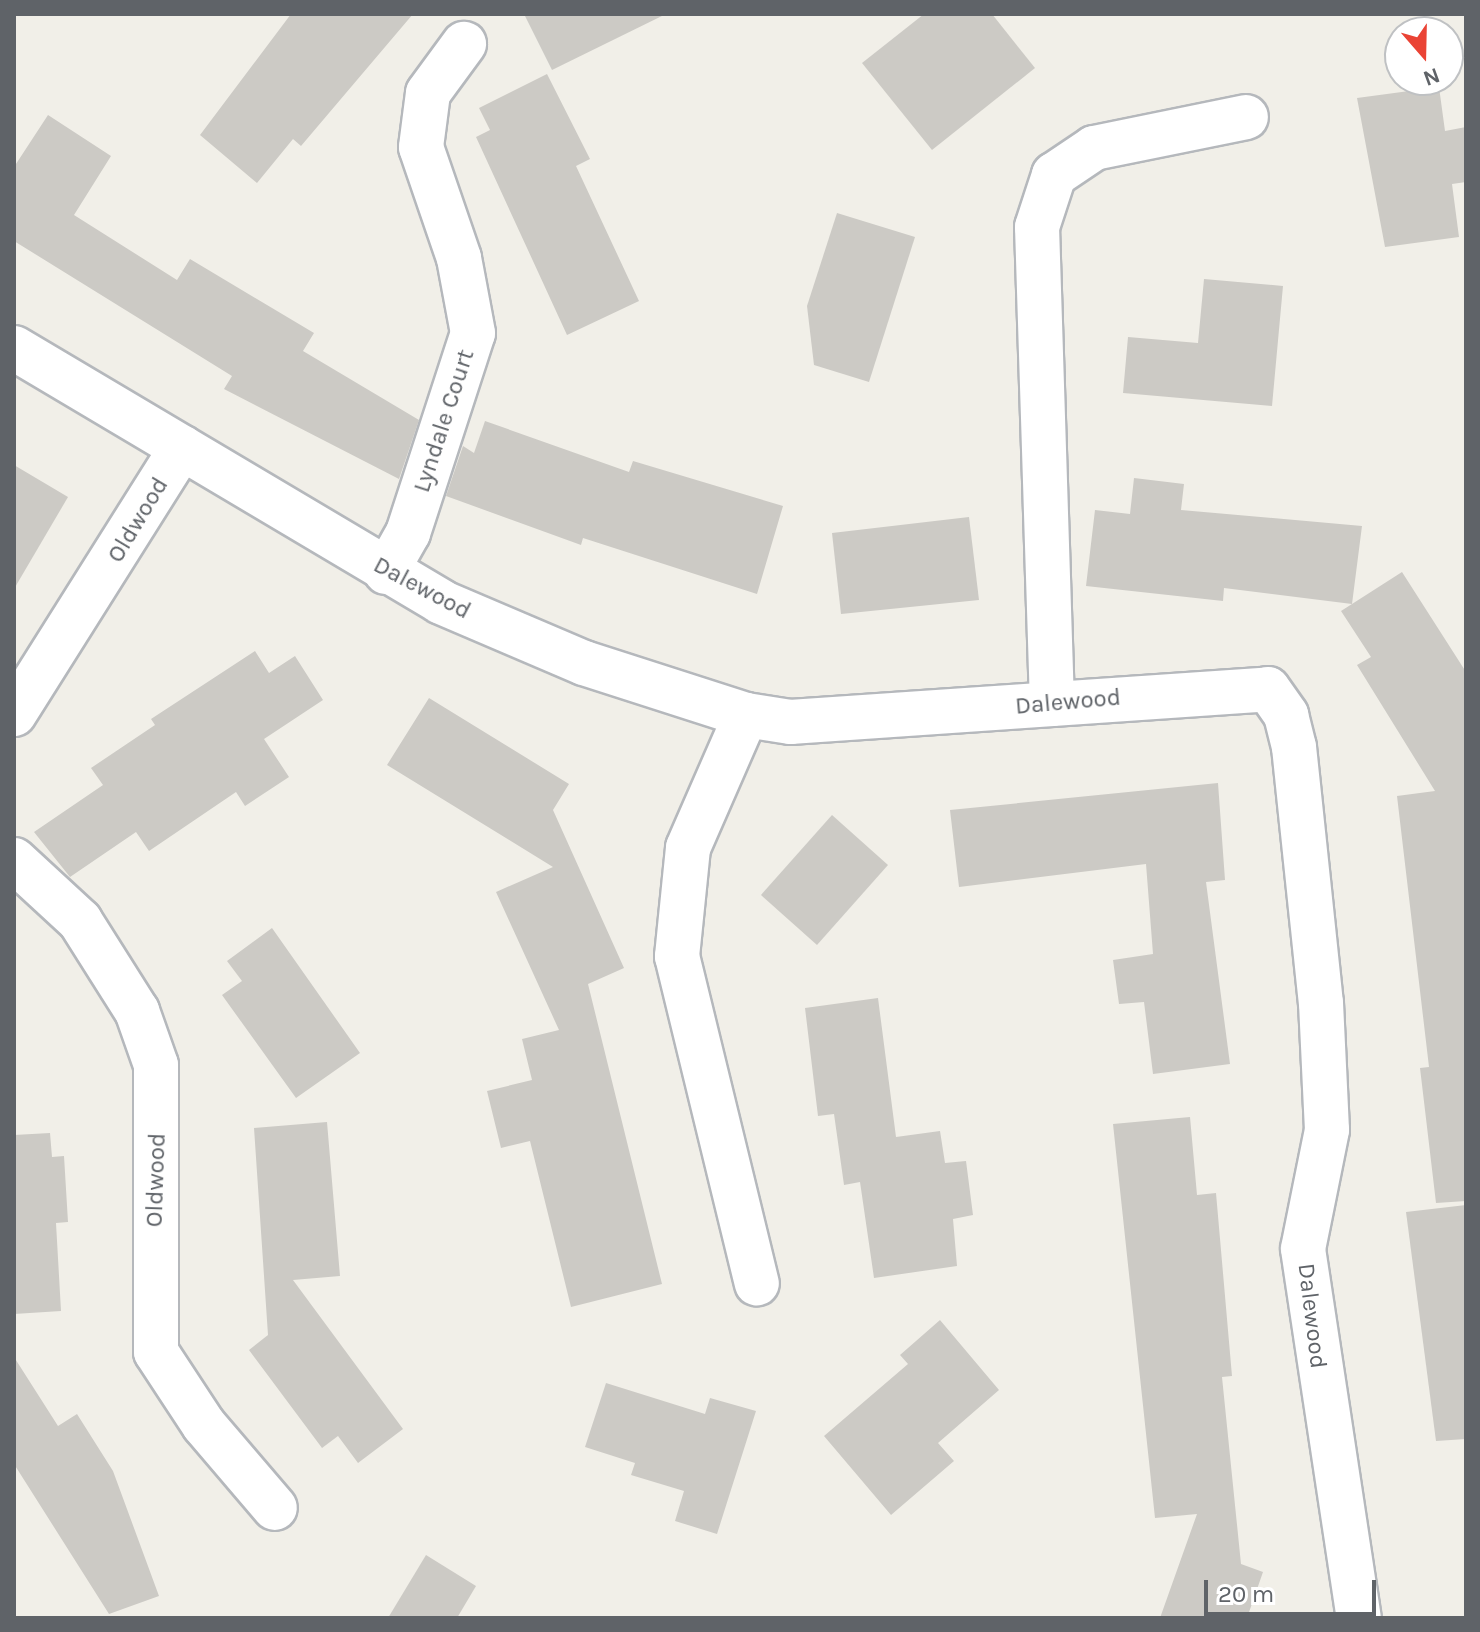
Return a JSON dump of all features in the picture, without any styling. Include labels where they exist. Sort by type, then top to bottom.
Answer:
[{"type":"street","name":"Lyndale Court","points":[[386,572],[408,533],[473,333],[459,258],[421,147],[428,93],[464,44]]},
{"type":"street","points":[[1052,704],[1037,227],[1054,175],[1094,148],[1246,117]]},
{"type":"street","name":"Dalewood","points":[[14,348],[386,572],[584,663],[746,715],[790,722],[1052,704],[1232,686],[1268,689],[1286,715],[1321,1003],[1327,1130],[1303,1249],[1359,1618]]},
{"type":"street","name":"Oldwood","points":[[14,714],[182,447]]},
{"type":"street","points":[[746,715],[688,848],[677,956],[757,1283]]},
{"type":"street","name":"Oldwood","points":[[14,860],[80,921],[137,1011],[156,1065],[156,1352],[204,1425],[275,1508]]},
{"type":"building","points":[[291,14],[413,14],[301,146],[293,139],[257,183],[200,135]]},
{"type":"building","points":[[524,14],[666,14],[552,70]]},
{"type":"building","points":[[924,14],[992,14],[1035,68],[932,150],[862,63]]},
{"type":"building","points":[[547,74],[590,159],[576,166],[639,301],[567,335],[476,137],[490,130],[479,108]]},
{"type":"building","points":[[1384,94],[1440,96],[1445,131],[1466,127],[1466,182],[1452,184],[1459,237],[1385,247],[1357,98]]},
{"type":"building","points":[[48,115],[111,156],[74,215],[177,280],[190,259],[314,333],[303,351],[419,420],[399,479],[224,389],[232,376],[14,241],[14,167]]},
{"type":"building","points":[[837,213],[915,237],[869,382],[814,365],[807,306]]},
{"type":"building","points":[[1204,279],[1283,286],[1272,406],[1123,393],[1128,337],[1198,343]]},
{"type":"building","points":[[485,421],[629,472],[633,461],[783,506],[757,594],[583,538],[581,545],[446,496],[463,446],[474,453]]},
{"type":"building","points":[[14,465],[68,497],[14,589]]},
{"type":"building","points":[[1134,478],[1184,484],[1181,510],[1362,526],[1352,604],[1224,588],[1223,601],[1086,586],[1095,510],[1130,514]]},
{"type":"building","points":[[969,517],[979,600],[841,614],[832,533]]},
{"type":"building","points":[[1402,572],[1466,672],[1466,1201],[1436,1203],[1420,1068],[1429,1067],[1397,796],[1435,791],[1357,665],[1371,657],[1341,611]]},
{"type":"building","points":[[255,651],[269,673],[295,656],[323,700],[264,739],[289,777],[245,806],[236,792],[149,851],[136,832],[70,877],[34,832],[103,785],[91,768],[155,725],[151,719]]},
{"type":"building","points":[[429,698],[569,784],[553,810],[624,968],[588,984],[662,1284],[571,1307],[530,1141],[501,1148],[487,1091],[532,1080],[522,1039],[559,1030],[496,892],[553,867],[387,765]]},
{"type":"building","points":[[1218,783],[1225,880],[1206,882],[1230,1064],[1153,1074],[1144,1002],[1119,1004],[1113,960],[1153,954],[1146,864],[959,887],[950,810]]},
{"type":"building","points":[[832,815],[888,865],[817,945],[761,895]]},
{"type":"building","points":[[272,928],[360,1053],[296,1098],[222,995],[242,981],[227,961]]},
{"type":"building","points":[[878,998],[896,1137],[940,1131],[945,1163],[966,1161],[973,1215],[953,1219],[957,1266],[874,1278],[860,1182],[844,1185],[834,1114],[818,1116],[805,1008]]},
{"type":"building","points":[[1190,1117],[1197,1195],[1216,1193],[1232,1376],[1222,1377],[1241,1564],[1263,1572],[1247,1618],[1160,1618],[1197,1514],[1155,1518],[1113,1124]]},
{"type":"building","points":[[327,1122],[340,1276],[293,1280],[403,1429],[358,1463],[338,1436],[322,1448],[249,1350],[268,1335],[254,1128]]},
{"type":"building","points":[[50,1133],[52,1157],[64,1156],[68,1222],[56,1223],[61,1311],[14,1314],[14,1135]]},
{"type":"building","points":[[1466,1205],[1466,1439],[1436,1441],[1406,1212]]},
{"type":"building","points":[[940,1320],[999,1390],[938,1443],[954,1461],[891,1515],[824,1436],[908,1364],[900,1355]]},
{"type":"building","points":[[14,1357],[58,1426],[77,1414],[113,1471],[159,1596],[109,1614],[14,1464]]},
{"type":"building","points":[[606,1383],[705,1414],[710,1398],[756,1411],[717,1534],[675,1521],[684,1491],[631,1475],[635,1463],[585,1447]]},
{"type":"building","points":[[426,1555],[476,1586],[457,1618],[388,1618]]}]
